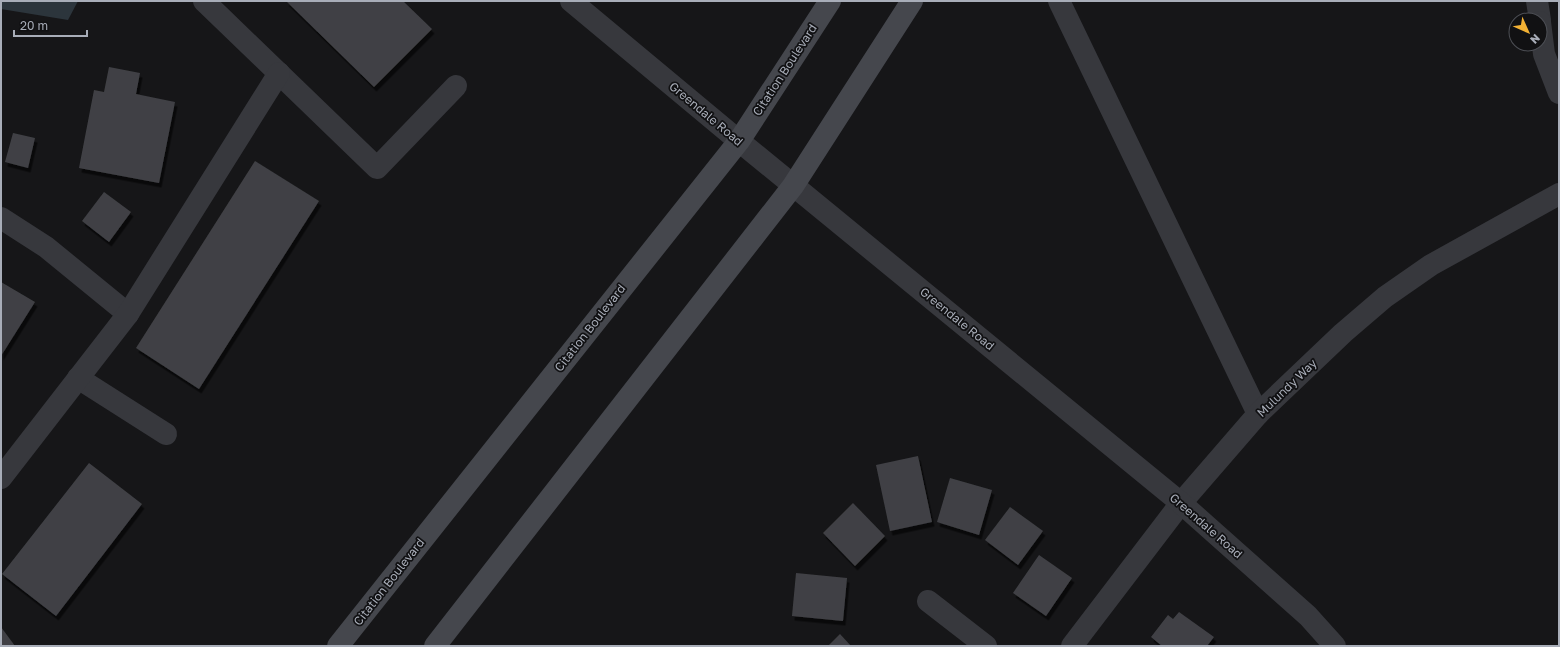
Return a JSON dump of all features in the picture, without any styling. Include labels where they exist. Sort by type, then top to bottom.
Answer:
[{"type":"main road","name":"Citation Boulevard","points":[[338,646],[739,141],[830,1]]},
{"type":"main road","points":[[435,646],[793,186],[912,1]]},
{"type":"street","points":[[204,1],[376,168],[456,86]]},
{"type":"street","name":"Greendale Road","points":[[571,1],[793,186],[1181,503],[1308,616],[1335,646]]},
{"type":"street","points":[[1059,1],[1258,414]]},
{"type":"street","points":[[1537,1],[1539,12]]},
{"type":"street","points":[[1544,52],[1559,93]]},
{"type":"street","points":[[1,478],[128,314],[279,74]]},
{"type":"street","name":"Mulundy Way","points":[[1072,646],[1181,503],[1258,414],[1343,334],[1385,297],[1431,265],[1559,194]]},
{"type":"street","points":[[1,218],[46,247],[128,314]]},
{"type":"street","points":[[78,378],[166,434]]},
{"type":"street","points":[[928,601],[986,646]]},
{"type":"shaded area","points":[[1,1],[78,1],[68,20],[1,9]]},
{"type":"building","points":[[286,1],[403,1],[432,29],[374,87]]},
{"type":"building","points":[[109,67],[140,73],[136,94],[175,102],[159,183],[79,168],[94,90],[104,92]]},
{"type":"building","points":[[13,133],[35,138],[28,168],[5,162]]},
{"type":"building","points":[[255,161],[319,201],[199,389],[136,348]]},
{"type":"building","points":[[104,192],[131,212],[109,242],[82,221]]},
{"type":"building","points":[[1,282],[35,302],[1,356]]},
{"type":"building","points":[[918,456],[932,522],[890,531],[876,465]]},
{"type":"building","points":[[89,463],[142,504],[56,616],[2,574]]},
{"type":"building","points":[[950,478],[992,490],[979,535],[937,522]]},
{"type":"building","points":[[853,503],[885,536],[855,566],[823,533]]},
{"type":"building","points":[[1010,507],[1043,531],[1018,565],[985,540]]},
{"type":"building","points":[[1039,555],[1072,578],[1046,616],[1013,593]]},
{"type":"building","points":[[796,573],[847,578],[843,621],[792,616]]},
{"type":"building","points":[[1179,612],[1214,637],[1207,646],[1162,646],[1151,637],[1168,615],[1173,619]]},
{"type":"building","points":[[1,627],[15,646],[1,646]]},
{"type":"building","points":[[840,634],[851,646],[828,646]]}]
